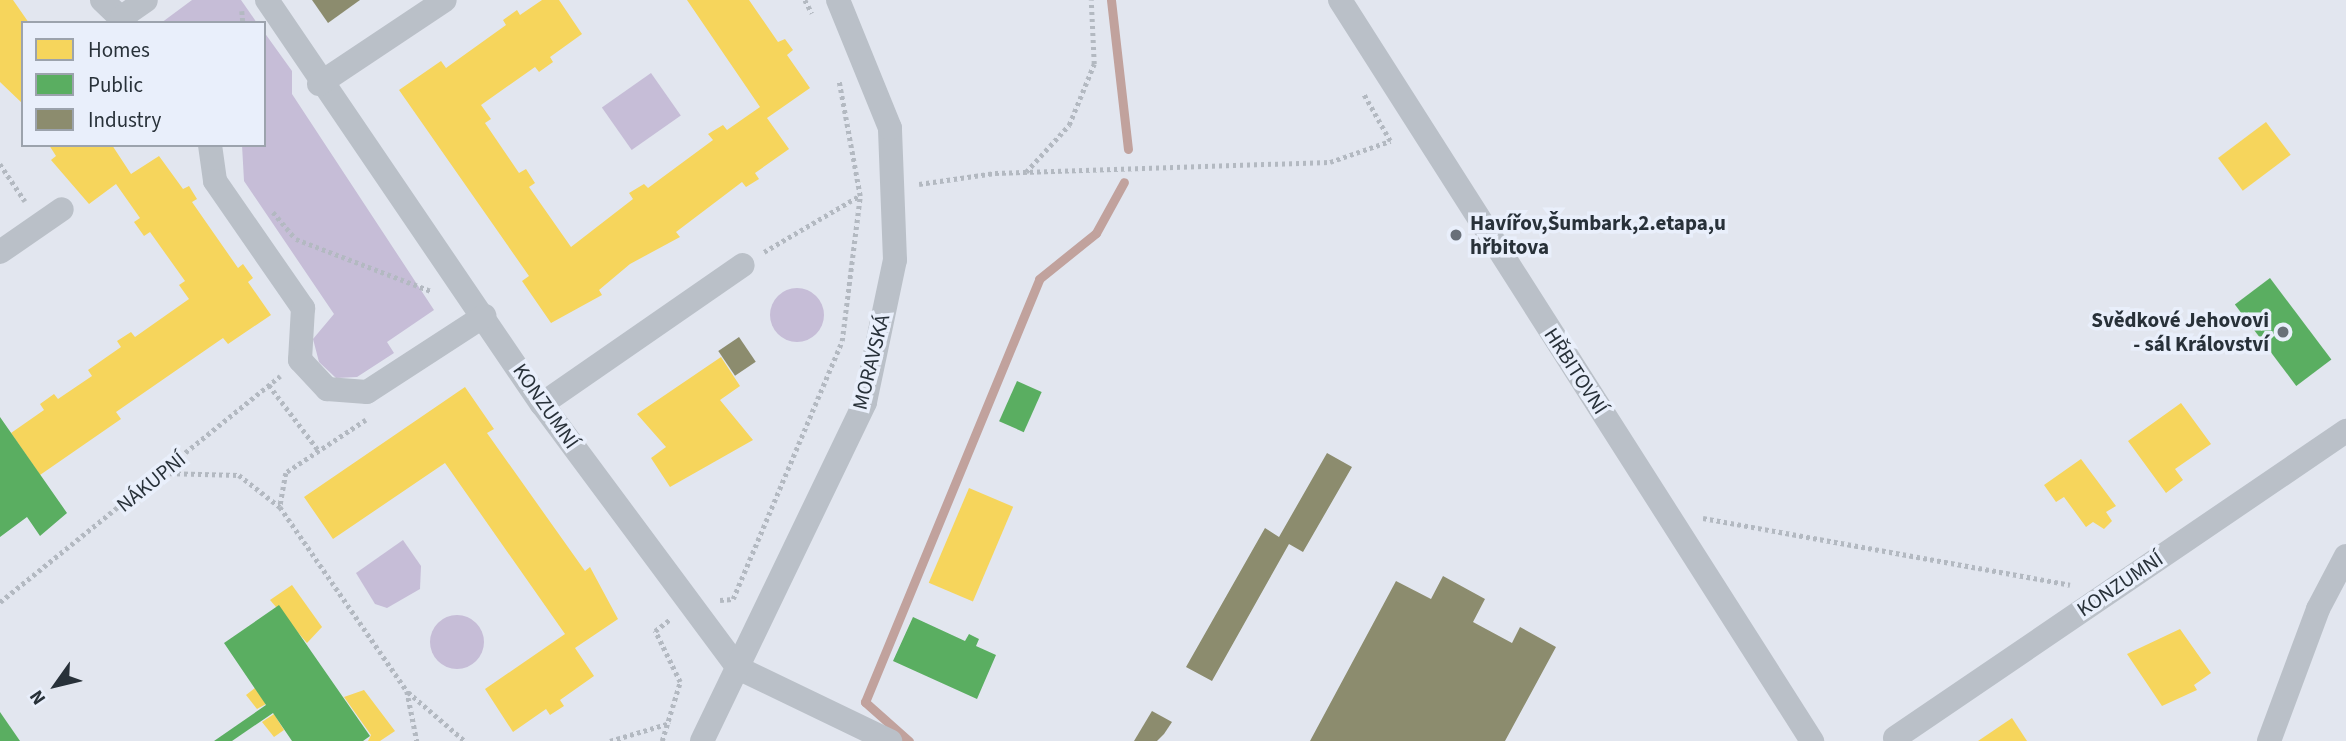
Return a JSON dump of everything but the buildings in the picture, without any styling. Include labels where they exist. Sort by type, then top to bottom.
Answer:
[{"type":"street","points":[[102,0],[124,20],[146,0]]},
{"type":"street","name":"KONZUMNÍ","points":[[267,0],[319,84],[484,316],[542,404],[738,668],[890,741]]},
{"type":"street","points":[[319,84],[445,0]]},
{"type":"street","name":"MORAVSKÁ","points":[[702,741],[865,402],[895,260],[890,128],[838,0]]},
{"type":"street","name":"HŘBITOVNÍ","points":[[1340,0],[1812,741]]},
{"type":"street","points":[[209,147],[215,181],[303,308],[300,360],[327,389],[368,392],[484,316]]},
{"type":"street","points":[[0,252],[62,209]]},
{"type":"street","points":[[542,404],[743,265]]},
{"type":"street","name":"KONZUMNÍ","points":[[1895,738],[2346,431]]},
{"type":"street","points":[[2269,741],[2318,609],[2346,556]]},
{"type":"path","points":[[805,0],[815,18]]},
{"type":"path","points":[[1025,172],[1069,125],[1094,64],[1091,0]]},
{"type":"path","points":[[662,741],[671,723],[680,682],[655,631],[690,603],[733,599],[842,341],[860,196],[838,78]]},
{"type":"path","points":[[743,265],[860,196],[893,188],[1025,172],[1330,162],[1390,141]]},
{"type":"path","points":[[0,164],[40,224]]},
{"type":"path","points":[[271,209],[296,239],[438,294]]},
{"type":"path","name":"NÁKUPNÍ","points":[[0,602],[300,360]]},
{"type":"path","points":[[269,385],[319,451]]},
{"type":"path","points":[[280,508],[286,473],[372,416],[368,392]]},
{"type":"path","points":[[163,473],[239,475],[280,508],[407,691],[465,741]]},
{"type":"path","points":[[1665,511],[2108,592]]},
{"type":"path","points":[[407,691],[416,741]]},
{"type":"path","points":[[610,741],[671,723]]},
{"type":"shaded area","points":[[192,0],[241,0],[256,21],[164,21]]},
{"type":"shaded area","points":[[266,35],[292,71],[292,94],[434,310],[387,342],[394,353],[357,377],[336,378],[319,362],[313,339],[334,314],[244,181],[242,147],[266,147]]},
{"type":"shaded area","points":[[651,73],[681,116],[632,150],[602,107]]},
{"type":"shaded area","points":[[797,288],[816,296],[824,315],[816,334],[797,342],[778,334],[770,315],[778,296]]},
{"type":"shaded area","points":[[403,540],[421,566],[420,589],[387,608],[375,604],[356,573]]},
{"type":"shaded area","points":[[457,615],[476,623],[484,642],[476,661],[457,669],[438,661],[430,642],[438,623]]},
{"type":"waterway","points":[[1111,0],[1128,149]]},
{"type":"waterway","points":[[909,741],[865,702],[1039,279],[1096,233],[1124,182]]},
{"type":"place","name":"Havířov,Šumbark,2.etapa,u hřbitova","points":[[1456,235]]},
{"type":"place","name":"Svědkové Jehovovi - sál Království","points":[[2283,332]]}]
